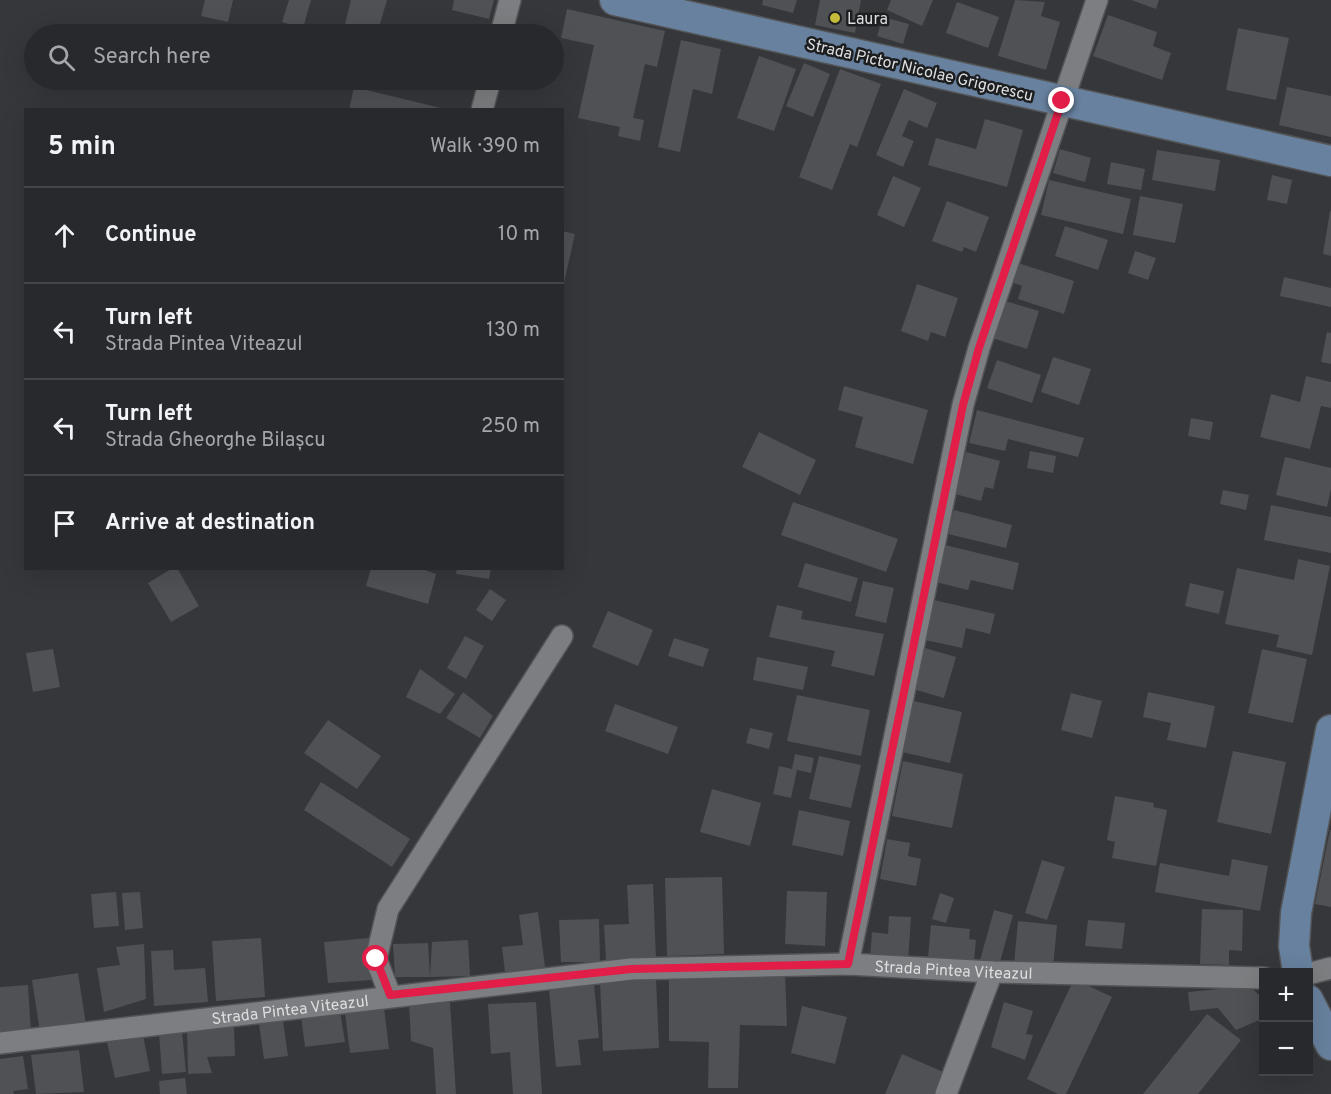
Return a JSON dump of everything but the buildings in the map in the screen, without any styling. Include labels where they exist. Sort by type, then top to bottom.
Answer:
[{"type":"main road","name":"Strada Pictor Nicolae Grigorescu","points":[[615,0],[1331,161]]},
{"type":"main road","points":[[1297,968],[1294,946],[1296,913],[1331,730]]},
{"type":"main road","points":[[1313,1010],[1331,1045]]},
{"type":"street","points":[[504,24],[510,0]]},
{"type":"street","points":[[848,964],[963,405],[979,348],[1097,0]]},
{"type":"street","points":[[483,108],[487,90]]},
{"type":"street","points":[[390,995],[376,959],[388,909],[562,636]]},
{"type":"street","name":"Strada Pintea Viteazul","points":[[0,1043],[390,995],[631,969],[848,964],[992,972],[1259,978]]},
{"type":"street","points":[[1313,973],[1331,968]]},
{"type":"street","points":[[946,1094],[992,972]]},
{"type":"place","name":"Laura","points":[[835,18]]},
{"type":"route","points":[[376,959],[390,995],[631,969],[848,964],[963,405],[979,348],[1062,101]]}]
